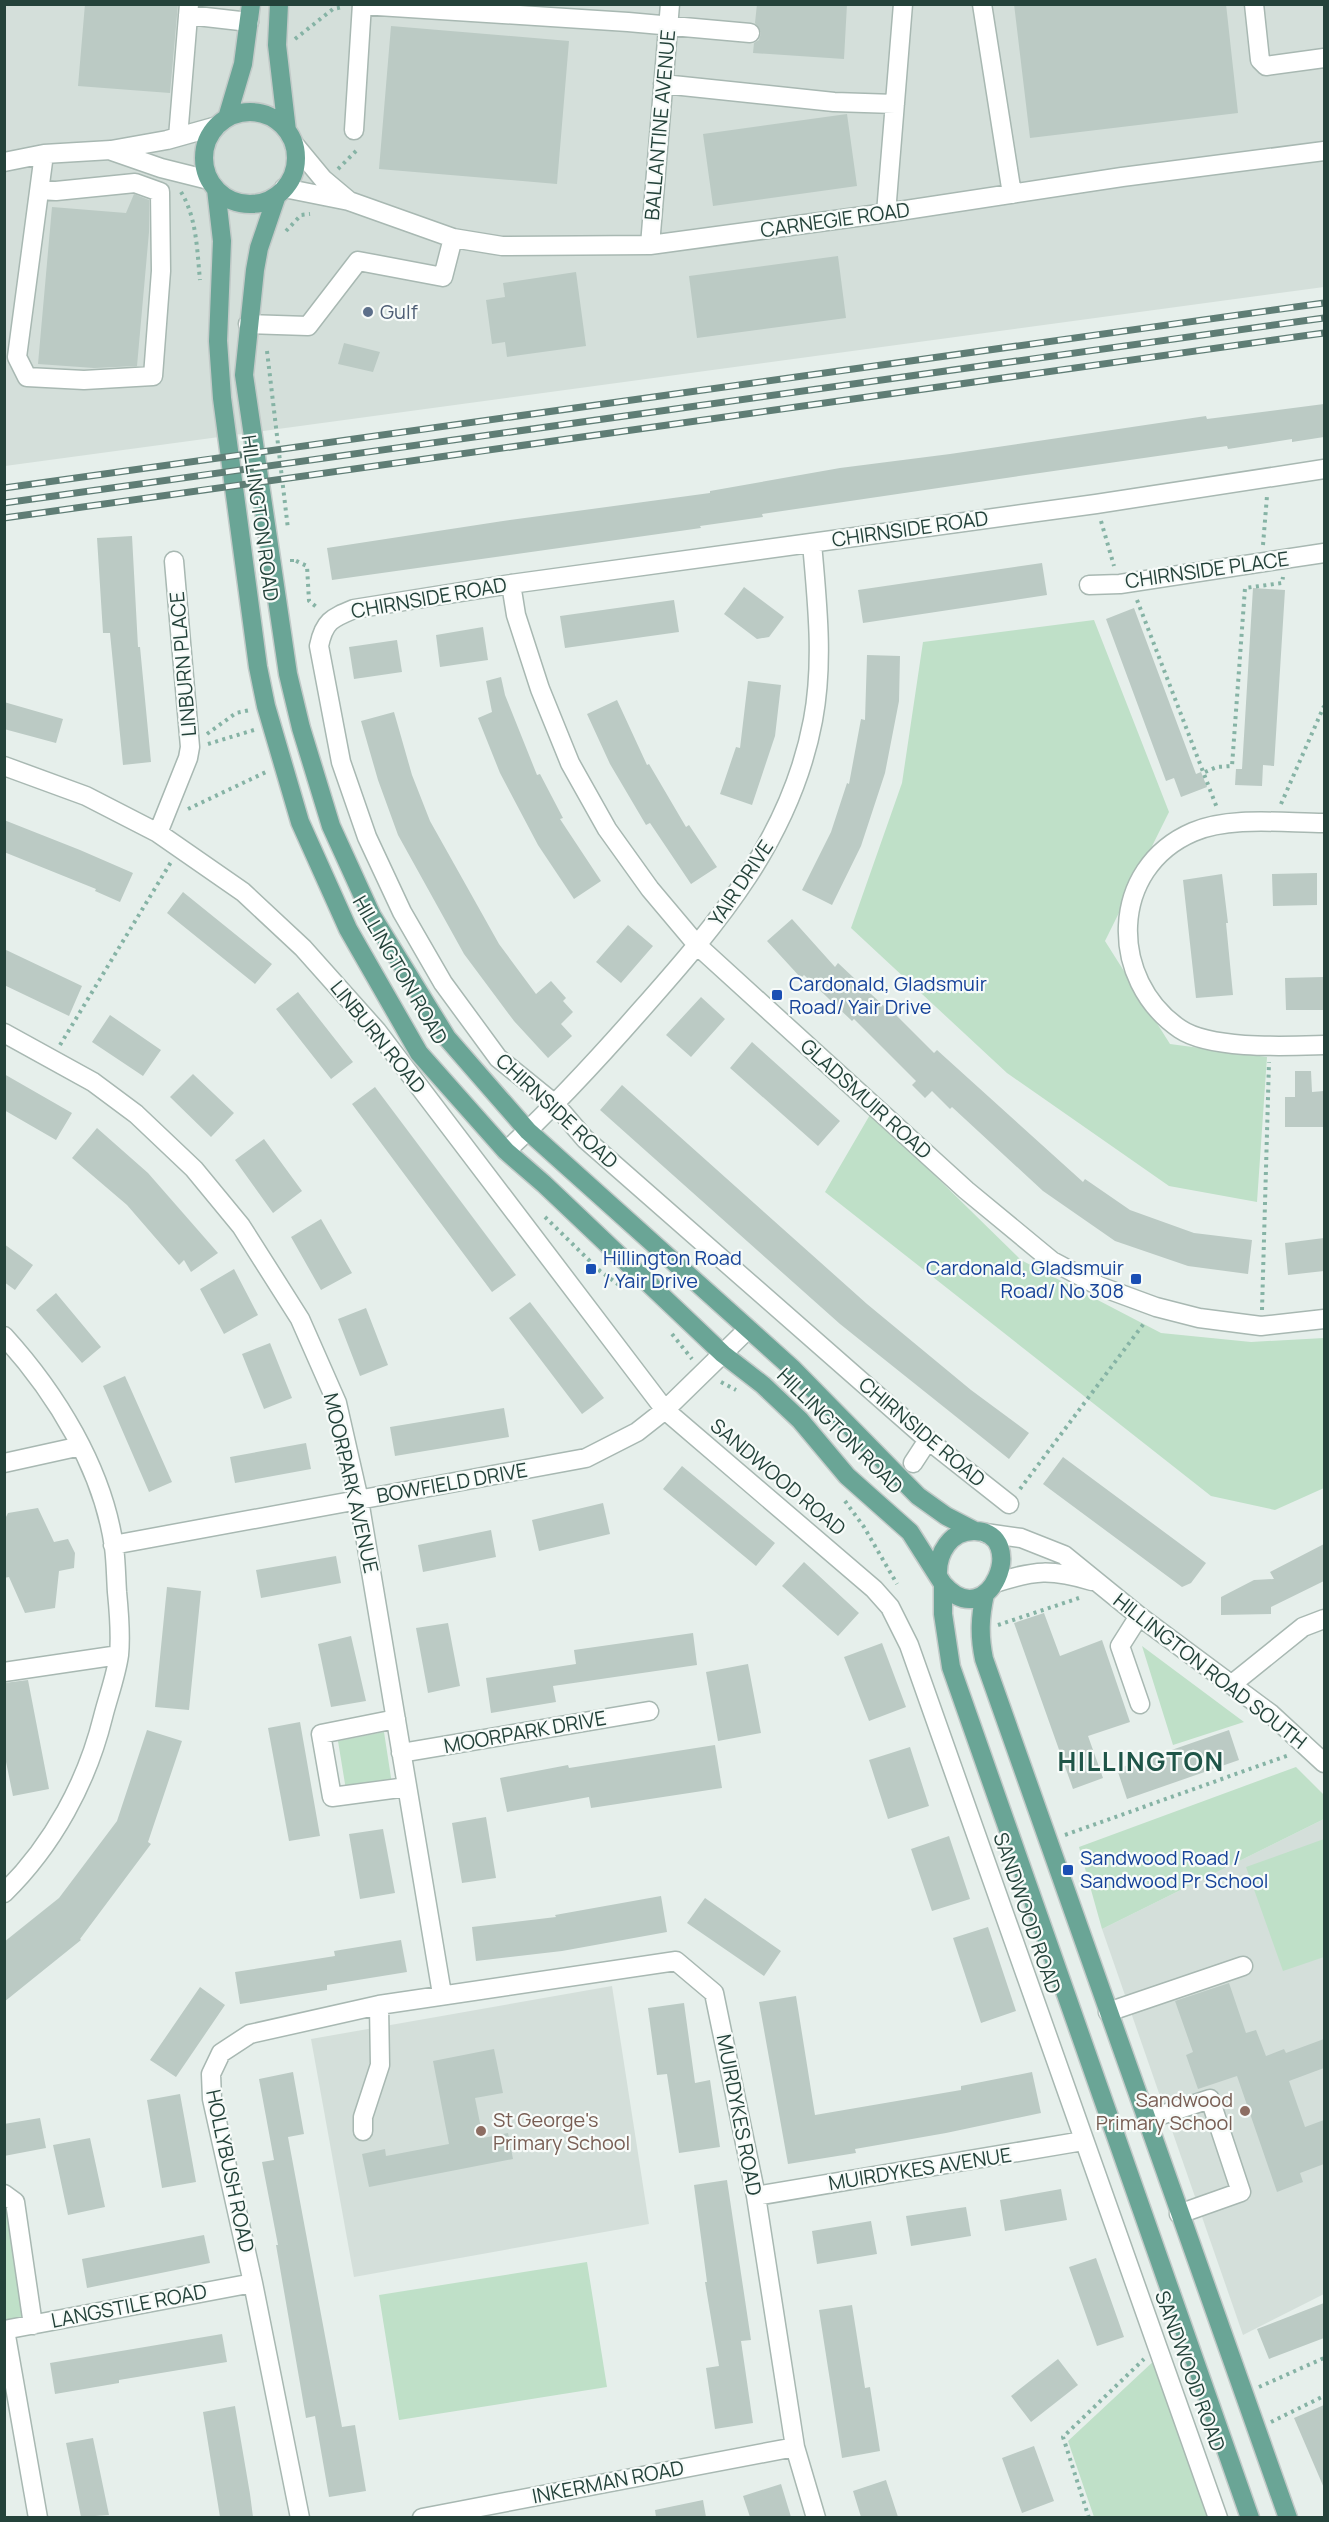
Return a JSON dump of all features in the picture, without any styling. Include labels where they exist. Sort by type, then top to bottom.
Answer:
[{"type":"main road","points":[[250,13],[243,64],[222,122],[209,137],[204,150],[206,172],[212,184],[237,202],[250,204],[264,202],[281,192],[294,169],[277,53],[279,4]]},
{"type":"main road","points":[[222,122],[240,114],[259,114],[277,121],[290,138]]},
{"type":"main road","name":"HILLINGTON ROAD","points":[[212,184],[222,241],[218,341],[222,398],[241,548],[266,706],[300,822],[348,928],[418,1053],[506,1151],[544,1184],[723,1354],[763,1385],[800,1419],[847,1476],[910,1532],[940,1579]]},
{"type":"main road","name":"HILLINGTON ROAD","points":[[281,192],[259,248],[254,324],[244,375],[288,674],[301,728],[331,826],[372,916],[447,1038],[528,1131],[793,1368],[918,1496],[946,1516],[980,1532]]},
{"type":"main road","points":[[980,1532],[994,1539],[1000,1549],[1001,1568],[990,1589],[966,1598],[953,1594],[940,1579],[939,1557],[947,1544],[964,1533],[980,1532]]},
{"type":"main road","name":"SANDWOOD ROAD","points":[[940,1579],[951,1667],[1250,2517]]},
{"type":"main road","name":"SANDWOOD ROAD","points":[[990,1589],[980,1617],[979,1636],[984,1659],[1050,1841],[1255,2430],[1288,2517]]},
{"type":"street","name":"BALLANTINE AVENUE","points":[[650,245],[670,4]]},
{"type":"street","points":[[886,213],[903,4]]},
{"type":"street","points":[[982,4],[1012,194]]},
{"type":"street","points":[[1254,4],[1260,60],[1266,66],[1324,58]]},
{"type":"street","points":[[354,130],[362,5],[628,13],[668,25],[750,33]]},
{"type":"street","points":[[178,137],[188,10],[250,13]]},
{"type":"street","points":[[663,84],[834,102],[895,104]]},
{"type":"street","points":[[4,162],[44,154],[111,150],[178,137],[222,122]]},
{"type":"street","points":[[290,138],[324,189]]},
{"type":"street","points":[[111,150],[212,184]]},
{"type":"street","name":"CARNEGIE ROAD","points":[[281,192],[324,189],[349,201],[453,238],[502,246],[650,245],[886,213],[1122,177],[1324,152]]},
{"type":"street","points":[[40,190],[57,191],[135,183],[160,192],[161,271],[153,376],[84,380],[27,377],[17,357],[44,154]]},
{"type":"street","points":[[254,324],[308,326],[358,261],[443,277],[453,238]]},
{"type":"street","name":"CHIRNSIDE ROAD","points":[[1009,1504],[928,1440],[585,1138],[556,1105],[498,1058],[443,983],[402,912],[367,837],[341,762],[319,646],[322,632],[331,619],[354,609],[511,584],[1096,504],[1324,469]]},
{"type":"street","name":"YAIR DRIVE","points":[[506,1151],[556,1105],[698,946],[761,859],[783,815],[798,774],[813,720],[821,641],[812,543]]},
{"type":"street","name":"CHIRNSIDE PLACE","points":[[1089,585],[1125,583],[1324,553]]},
{"type":"street","name":"LINBURN PLACE","points":[[158,833],[188,758],[190,747],[174,561]]},
{"type":"street","name":"GLADSMUIR ROAD","points":[[511,584],[516,615],[526,647],[540,689],[570,763],[607,830],[650,889],[698,946],[966,1190],[1052,1261],[1099,1286],[1156,1307],[1199,1318],[1261,1326],[1324,1319]]},
{"type":"street","name":"LINBURN ROAD","points":[[4,766],[86,796],[158,833],[252,900],[303,948],[377,1031],[665,1410]]},
{"type":"street","points":[[1324,823],[1222,823],[1193,832],[1163,849],[1140,877],[1128,911],[1128,947],[1136,976],[1152,1004],[1182,1030],[1214,1041],[1270,1046],[1324,1045]]},
{"type":"street","name":"MOORPARK AVENUE","points":[[4,1034],[93,1082],[136,1114],[194,1169],[241,1226],[300,1319],[337,1403],[359,1500],[442,1994]]},
{"type":"street","name":"BOWFIELD DRIVE","points":[[113,1545],[586,1458],[636,1432],[665,1410],[748,1329]]},
{"type":"street","points":[[4,1336],[41,1380],[65,1415],[81,1446],[100,1495],[113,1545],[119,1655],[96,1747],[71,1804],[26,1872],[4,1893]]},
{"type":"street","name":"SANDWOOD ROAD","points":[[665,1410],[855,1572],[890,1607],[913,1656],[1218,2517]]},
{"type":"street","points":[[913,1463],[928,1440]]},
{"type":"street","points":[[4,1463],[81,1446]]},
{"type":"street","name":"HILLINGTON ROAD SOUTH","points":[[980,1532],[1021,1538],[1064,1555],[1139,1616],[1271,1714],[1310,1747],[1324,1763]]},
{"type":"street","name":"HILLINGTON ROAD SOUTH","points":[[990,1589],[1021,1574],[1044,1571],[1094,1581]]},
{"type":"street","points":[[1139,1616],[1120,1646],[1140,1704]]},
{"type":"street","points":[[1232,1685],[1303,1627],[1324,1619]]},
{"type":"street","points":[[4,1672],[119,1655]]},
{"type":"street","name":"MOORPARK DRIVE","points":[[401,1753],[650,1711]]},
{"type":"street","points":[[396,1719],[321,1734],[332,1797],[407,1786]]},
{"type":"street","name":"MUIRDYKES ROAD","points":[[442,1994],[676,1961],[714,1993],[756,2196],[795,2447],[816,2517]]},
{"type":"street","points":[[1108,2012],[1243,1966]]},
{"type":"street","name":"HOLLYBUSH ROAD","points":[[300,2517],[253,2283],[212,2099],[211,2074],[221,2053],[250,2034],[379,2005],[442,1994]]},
{"type":"street","points":[[363,2131],[363,2117],[380,2065],[379,2005]]},
{"type":"street","points":[[1146,2120],[1210,2099],[1240,2192],[1179,2214]]},
{"type":"street","name":"MUIRDYKES AVENUE","points":[[756,2196],[1083,2141]]},
{"type":"street","points":[[4,2194],[15,2202],[33,2325]]},
{"type":"street","name":"LANGSTILE ROAD","points":[[5,2330],[253,2283]]},
{"type":"street","points":[[5,2330],[38,2517]]},
{"type":"street","name":"INKERMAN ROAD","points":[[422,2517],[795,2447]]},
{"type":"path","points":[[277,53],[333,9],[362,5]]},
{"type":"path","points":[[280,237],[301,215],[323,212],[324,189],[360,146],[354,130]]},
{"type":"path","points":[[254,324],[266,344],[289,537]]},
{"type":"path","points":[[1262,563],[1269,477]]},
{"type":"path","points":[[1096,504],[1125,583],[1205,772],[1222,823]]},
{"type":"path","points":[[290,548],[292,559]]},
{"type":"path","points":[[1205,772],[1217,767],[1232,766],[1245,588],[1282,583],[1286,559]]},
{"type":"path","points":[[1273,823],[1322,718],[1324,706]]},
{"type":"path","points":[[190,747],[202,746],[254,730]]},
{"type":"path","points":[[170,804],[186,810],[266,772]]},
{"type":"path","points":[[51,1059],[179,848]]},
{"type":"path","points":[[1261,1326],[1270,1046]]},
{"type":"path","points":[[1009,1504],[1156,1307]]},
{"type":"path","points":[[1050,1841],[1310,1747]]},
{"type":"path","points":[[1089,2517],[1063,2438],[1157,2347]]},
{"type":"path","points":[[1243,2394],[1324,2358]]},
{"type":"path","points":[[1255,2430],[1324,2396]]},
{"type":"shaded area","points":[[4,5],[1324,5],[1324,287],[5,466]]},
{"type":"shaded area","name":"Sandwood Primary School","points":[[1324,1819],[1324,2294],[1243,2335],[1102,1929]]},
{"type":"shaded area","name":"St George's Primary School","points":[[612,1986],[649,2224],[354,2277],[311,2039]]},
{"type":"green space","points":[[1094,620],[1169,812],[1105,941],[1170,1044],[1267,1057],[1257,1202],[1169,1186],[1007,1073],[851,928],[902,783],[923,642]]},
{"type":"green space","points":[[871,1113],[1021,1260],[1161,1333],[1251,1342],[1324,1338],[1324,1488],[1275,1510],[1211,1496],[825,1192]]},
{"type":"green space","points":[[1142,1646],[1244,1722],[1173,1745]]},
{"type":"green space","points":[[384,1732],[392,1784],[346,1790],[338,1741]]},
{"type":"green space","points":[[1296,1767],[1324,1795],[1324,1819],[1102,1929],[1079,1847]]},
{"type":"green space","points":[[1324,1839],[1324,1957],[1283,1971],[1246,1867]]},
{"type":"green space","points":[[4,2202],[9,2205],[28,2316],[5,2321]]},
{"type":"green space","points":[[587,2262],[607,2387],[399,2420],[379,2295]]},
{"type":"green space","points":[[1157,2358],[1207,2517],[1094,2517],[1068,2441]]},
{"type":"building","points":[[85,4],[178,4],[170,93],[78,86]]},
{"type":"building","points":[[757,4],[847,4],[844,59],[753,53],[754,43],[759,40],[761,33],[755,23]]},
{"type":"building","points":[[1014,4],[1226,4],[1238,113],[1030,138]]},
{"type":"building","points":[[391,26],[569,41],[557,184],[379,169]]},
{"type":"building","points":[[847,114],[857,186],[713,206],[703,134]]},
{"type":"building","points":[[134,194],[149,200],[149,232],[137,366],[94,368],[38,364],[52,207],[126,213]]},
{"type":"building","points":[[838,256],[846,318],[697,338],[689,276]]},
{"type":"building","points":[[576,272],[586,346],[507,357],[505,342],[492,344],[486,300],[505,297],[503,283]]},
{"type":"building","points":[[344,343],[380,352],[373,372],[338,364]]},
{"type":"building","points":[[1324,404],[1324,437],[1292,442],[1292,439],[1228,449],[1227,446],[762,514],[763,517],[700,526],[701,528],[332,580],[327,548],[710,493],[710,491],[840,468],[1206,416],[1207,419]]},
{"type":"building","points":[[132,536],[138,647],[140,647],[151,762],[123,765],[110,633],[103,633],[97,538]]},
{"type":"building","points":[[1042,563],[1047,595],[863,623],[858,590]]},
{"type":"building","points":[[744,587],[784,617],[769,637],[757,639],[724,614]]},
{"type":"building","points":[[1253,588],[1285,590],[1274,766],[1263,765],[1262,786],[1235,785],[1236,769],[1242,769]]},
{"type":"building","points":[[674,600],[679,632],[565,648],[560,616]]},
{"type":"building","points":[[1134,608],[1196,774],[1201,772],[1207,787],[1181,797],[1174,778],[1166,781],[1106,619]]},
{"type":"building","points":[[483,627],[488,660],[440,667],[436,635]]},
{"type":"building","points":[[397,640],[402,672],[354,679],[349,647]]},
{"type":"building","points":[[867,655],[900,656],[899,701],[885,773],[861,846],[832,905],[802,890],[831,832],[847,783],[849,784],[861,719],[865,720]]},
{"type":"building","points":[[501,677],[505,695],[537,775],[540,774],[563,818],[560,819],[601,881],[574,899],[538,845],[500,773],[478,718],[492,712],[486,681]]},
{"type":"building","points":[[748,681],[781,685],[775,736],[752,805],[720,794],[736,747],[740,748]]},
{"type":"building","points":[[617,700],[647,765],[649,764],[686,827],[689,825],[717,867],[691,884],[650,823],[646,825],[610,764],[587,714]]},
{"type":"building","points":[[4,702],[63,719],[56,743],[4,729]]},
{"type":"building","points":[[394,712],[412,775],[430,821],[499,944],[536,994],[551,981],[566,998],[563,1001],[573,1012],[561,1024],[572,1036],[548,1058],[514,1021],[464,954],[398,835],[378,780],[361,721]]},
{"type":"building","points":[[4,820],[133,873],[120,902],[95,891],[96,889],[4,852]]},
{"type":"building","points":[[1317,873],[1317,905],[1273,906],[1272,874]]},
{"type":"building","points":[[1222,874],[1233,995],[1196,998],[1183,880]]},
{"type":"building","points":[[183,892],[272,964],[255,984],[167,913]]},
{"type":"building","points":[[792,919],[835,967],[838,963],[887,1009],[888,1007],[934,1053],[937,1050],[1083,1182],[1085,1179],[1130,1210],[1194,1233],[1252,1240],[1248,1274],[1188,1266],[1115,1241],[1043,1191],[932,1091],[925,1098],[912,1085],[916,1081],[854,1019],[852,1021],[804,975],[801,978],[767,941]]},
{"type":"building","points":[[628,925],[653,946],[621,983],[596,962]]},
{"type":"building","points":[[4,949],[82,986],[69,1016],[4,985]]},
{"type":"building","points":[[1324,977],[1324,1010],[1286,1010],[1285,978]]},
{"type":"building","points":[[298,992],[353,1062],[331,1079],[276,1009]]},
{"type":"building","points":[[701,997],[725,1019],[691,1057],[666,1035]]},
{"type":"building","points":[[110,1015],[161,1050],[143,1076],[92,1042]]},
{"type":"building","points":[[752,1042],[840,1121],[818,1146],[730,1068]]},
{"type":"building","points":[[1295,1071],[1311,1071],[1312,1092],[1324,1091],[1324,1127],[1285,1127],[1285,1097],[1295,1097]]},
{"type":"building","points":[[4,1074],[72,1113],[56,1140],[4,1110]]},
{"type":"building","points":[[193,1074],[234,1113],[211,1137],[170,1097]]},
{"type":"building","points":[[622,1085],[867,1304],[971,1390],[1029,1433],[1009,1459],[840,1324],[600,1110]]},
{"type":"building","points":[[375,1087],[516,1275],[492,1292],[352,1104]]},
{"type":"building","points":[[97,1128],[148,1173],[218,1253],[191,1272],[184,1260],[179,1265],[127,1205],[72,1158]]},
{"type":"building","points":[[264,1139],[302,1191],[273,1213],[235,1160]]},
{"type":"building","points":[[321,1219],[352,1273],[321,1290],[291,1237]]},
{"type":"building","points":[[1324,1238],[1324,1271],[1288,1275],[1285,1243]]},
{"type":"building","points":[[4,1244],[33,1265],[15,1290],[4,1282]]},
{"type":"building","points":[[234,1269],[258,1315],[224,1334],[200,1289]]},
{"type":"building","points":[[56,1293],[101,1347],[82,1363],[36,1310]]},
{"type":"building","points":[[530,1302],[604,1398],[582,1414],[509,1318]]},
{"type":"building","points":[[366,1308],[388,1365],[360,1376],[338,1319]]},
{"type":"building","points":[[270,1343],[292,1398],[264,1409],[242,1354]]},
{"type":"building","points":[[125,1376],[172,1482],[149,1492],[103,1386]]},
{"type":"building","points":[[504,1408],[509,1437],[395,1456],[390,1427]]},
{"type":"building","points":[[306,1443],[311,1469],[235,1483],[230,1457]]},
{"type":"building","points":[[1063,1457],[1206,1563],[1191,1583],[1182,1587],[1043,1484]]},
{"type":"building","points":[[682,1466],[775,1543],[756,1566],[663,1489]]},
{"type":"building","points":[[603,1503],[610,1534],[539,1551],[532,1520]]},
{"type":"building","points":[[38,1508],[54,1542],[68,1539],[75,1553],[74,1568],[59,1571],[55,1608],[25,1613],[9,1577],[4,1578],[4,1521],[8,1513]]},
{"type":"building","points":[[491,1530],[496,1557],[423,1572],[418,1545]]},
{"type":"building","points":[[1324,1544],[1324,1581],[1271,1607],[1271,1614],[1221,1615],[1221,1597],[1254,1580],[1274,1579],[1270,1572]]},
{"type":"building","points":[[336,1556],[341,1583],[261,1598],[256,1570]]},
{"type":"building","points":[[804,1562],[859,1613],[838,1636],[782,1586]]},
{"type":"building","points":[[167,1587],[201,1591],[189,1710],[155,1707]]},
{"type":"building","points":[[1044,1613],[1060,1656],[1102,1640],[1130,1722],[1088,1736],[1103,1778],[1073,1789],[1014,1623]]},
{"type":"building","points":[[448,1623],[460,1686],[428,1693],[416,1628]]},
{"type":"building","points":[[693,1633],[697,1665],[553,1686],[556,1702],[491,1713],[486,1678],[576,1664],[574,1650]]},
{"type":"building","points":[[351,1636],[366,1701],[331,1707],[318,1644]]},
{"type":"building","points":[[882,1643],[906,1707],[869,1721],[844,1657]]},
{"type":"building","points":[[748,1664],[761,1733],[718,1741],[706,1672]]},
{"type":"building","points":[[28,1680],[49,1789],[13,1796],[4,1752],[4,1683]]},
{"type":"building","points":[[300,1722],[320,1836],[289,1841],[268,1728]]},
{"type":"building","points":[[147,1730],[182,1741],[148,1842],[151,1844],[81,1940],[4,2002],[4,1942],[59,1898],[117,1821]]},
{"type":"building","points":[[1229,1730],[1239,1760],[1127,1799],[1117,1769]]},
{"type":"building","points":[[715,1745],[722,1788],[591,1808],[589,1797],[507,1812],[500,1778],[568,1765],[569,1768]]},
{"type":"building","points":[[910,1747],[929,1806],[888,1819],[869,1760]]},
{"type":"building","points":[[486,1817],[496,1878],[462,1883],[452,1823]]},
{"type":"building","points":[[383,1829],[395,1893],[360,1899],[349,1834]]},
{"type":"building","points":[[949,1836],[970,1899],[932,1911],[911,1849]]},
{"type":"building","points":[[661,1896],[667,1932],[562,1951],[476,1961],[472,1927],[556,1917],[555,1915]]},
{"type":"building","points":[[705,1898],[781,1951],[764,1976],[687,1923]]},
{"type":"building","points":[[988,1927],[1016,2011],[981,2023],[953,1938]]},
{"type":"building","points":[[401,1940],[407,1972],[327,1985],[327,1990],[240,2004],[235,1972],[335,1956],[334,1951]]},
{"type":"building","points":[[1229,1983],[1246,2033],[1256,2030],[1266,2056],[1284,2049],[1286,2053],[1324,2039],[1324,2068],[1289,2081],[1305,2127],[1324,2120],[1324,2164],[1300,2173],[1303,2182],[1277,2192],[1237,2076],[1198,2089],[1186,2055],[1193,2052],[1175,2001]]},
{"type":"building","points":[[200,1987],[225,2005],[176,2077],[150,2060]]},
{"type":"building","points":[[796,1996],[815,2115],[961,2090],[961,2086],[1032,2072],[1041,2113],[855,2149],[856,2153],[788,2164],[759,2002]]},
{"type":"building","points":[[684,2003],[695,2083],[710,2080],[720,2147],[679,2153],[667,2074],[657,2075],[648,2008]]},
{"type":"building","points":[[494,2049],[503,2093],[475,2098],[483,2138],[508,2133],[513,2159],[369,2187],[362,2154],[385,2149],[386,2156],[449,2144],[433,2061]]},
{"type":"building","points":[[293,2072],[304,2134],[288,2137],[342,2427],[355,2425],[366,2491],[329,2497],[315,2416],[306,2418],[262,2162],[274,2160],[259,2079]]},
{"type":"building","points":[[180,2094],[196,2182],[162,2188],[147,2100]]},
{"type":"building","points":[[40,2118],[46,2148],[4,2156],[4,2124]]},
{"type":"building","points":[[90,2138],[105,2207],[68,2215],[53,2145]]},
{"type":"building","points":[[727,2180],[751,2340],[741,2341],[753,2423],[715,2429],[706,2368],[719,2366],[705,2282],[707,2282],[694,2185]]},
{"type":"building","points":[[1061,2189],[1067,2220],[1005,2231],[1000,2200]]},
{"type":"building","points":[[966,2207],[971,2236],[911,2246],[906,2216]]},
{"type":"building","points":[[871,2221],[877,2254],[817,2264],[812,2231]]},
{"type":"building","points":[[204,2235],[210,2263],[87,2288],[82,2259]]},
{"type":"building","points":[[1096,2258],[1124,2337],[1097,2346],[1069,2267]]},
{"type":"building","points":[[1324,2303],[1324,2338],[1269,2359],[1257,2329]]},
{"type":"building","points":[[852,2305],[865,2388],[870,2387],[880,2451],[842,2458],[819,2310]]},
{"type":"building","points":[[222,2334],[227,2362],[119,2380],[119,2383],[55,2394],[50,2363]]},
{"type":"building","points":[[1058,2359],[1078,2385],[1031,2422],[1011,2396]]},
{"type":"building","points":[[1324,2405],[1324,2488],[1294,2418]]},
{"type":"building","points":[[235,2406],[253,2517],[220,2517],[203,2412]]},
{"type":"building","points":[[93,2438],[109,2515],[81,2517],[66,2443]]},
{"type":"building","points":[[1034,2446],[1054,2501],[1022,2513],[1002,2458]]},
{"type":"building","points":[[886,2480],[898,2517],[861,2517],[853,2491]]},
{"type":"building","points":[[781,2484],[791,2517],[750,2517],[743,2496]]},
{"type":"building","points":[[703,2500],[706,2517],[656,2517],[655,2510]]},
{"type":"railway","points":[[4,488],[1324,303]]},
{"type":"railway","points":[[4,503],[1324,318]]},
{"type":"railway","points":[[4,518],[1324,333]]},
{"type":"place","name":"Gulf","points":[[368,312]]},
{"type":"place","name":"Cardonald, Gladsmuir Road/ Yair Drive","points":[[777,995]]},
{"type":"place","name":"Hillington Road / Yair Drive","points":[[591,1269]]},
{"type":"place","name":"Cardonald, Gladsmuir Road/ No 308","points":[[1136,1279]]},
{"type":"place","name":"Sandwood Road / Sandwood Pr School","points":[[1068,1870]]},
{"type":"place","name":"Sandwood Primary School","points":[[1245,2111]]},
{"type":"place","name":"St George's Primary School","points":[[481,2131]]},
{"type":"district","name":"HILLINGTON","points":[[1141,1762]]}]
